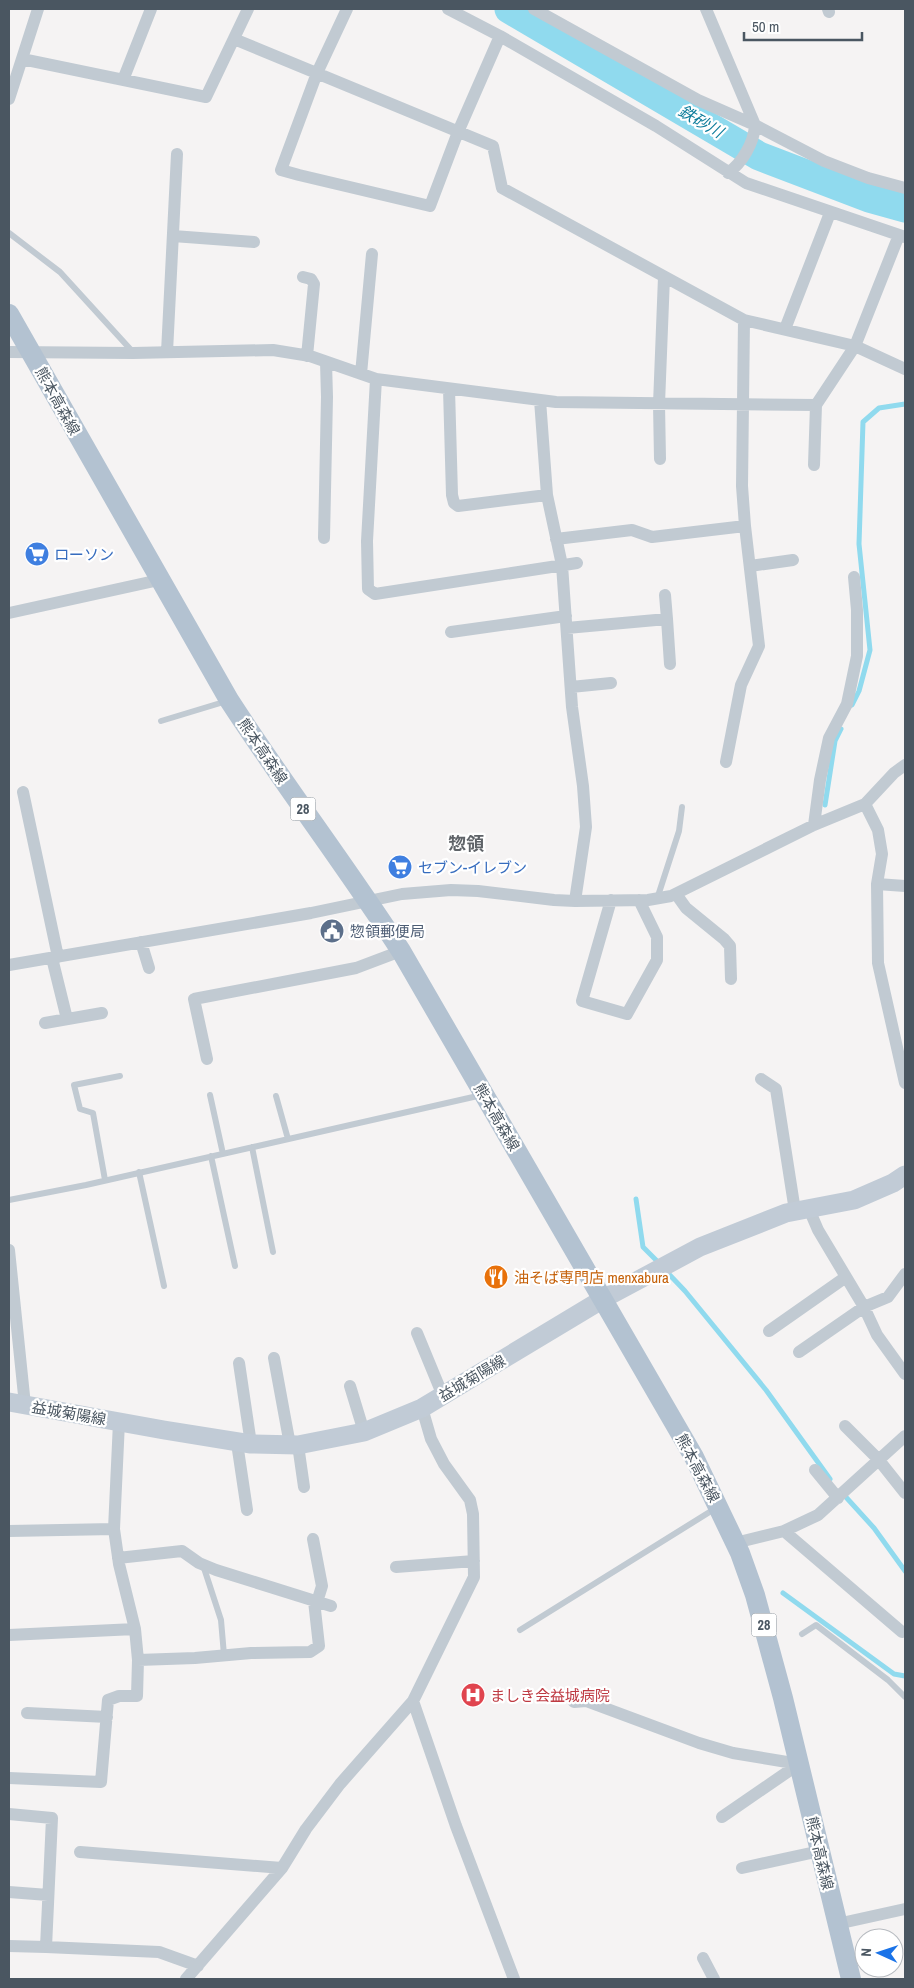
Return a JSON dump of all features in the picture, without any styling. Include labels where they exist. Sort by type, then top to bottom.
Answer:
[{"type":"main road","name":"熊本高森線","points":[[9,314],[229,700],[267,758],[368,899],[402,951],[694,1458],[735,1543],[755,1595],[800,1764],[851,1979]]},
{"type":"main road","name":"益城菊陽線","points":[[17,1404],[244,1443],[294,1445],[364,1432],[422,1408],[603,1299],[700,1247],[752,1225],[802,1210],[854,1200],[893,1183],[905,1175]]},
{"type":"street","points":[[9,99],[38,9]]},
{"type":"street","points":[[123,80],[151,9]]},
{"type":"street","points":[[22,59],[206,97],[248,9]]},
{"type":"street","points":[[347,9],[317,73],[281,170],[430,206],[458,132],[500,36]]},
{"type":"street","points":[[448,9],[500,36],[656,126],[746,183],[902,236],[855,346],[816,405],[814,465]]},
{"type":"street","points":[[534,9],[755,130],[824,161],[868,178],[905,188]]},
{"type":"street","points":[[706,9],[755,130],[739,165],[728,173]]},
{"type":"street","points":[[234,39],[493,146],[502,188],[744,320],[855,346],[905,369]]},
{"type":"street","points":[[167,352],[177,154]]},
{"type":"street","points":[[785,329],[830,213]]},
{"type":"street","points":[[173,236],[254,242]]},
{"type":"street","points":[[361,374],[372,254]]},
{"type":"street","points":[[303,277],[311,279],[314,284],[307,356]]},
{"type":"street","points":[[660,459],[659,404],[664,277]]},
{"type":"street","points":[[726,762],[741,685],[759,646],[742,486],[744,320]]},
{"type":"street","points":[[9,352],[133,353],[273,350],[307,356],[376,379],[556,402],[816,405]]},
{"type":"street","points":[[324,538],[326,362]]},
{"type":"street","points":[[376,379],[366,541],[368,588],[375,594],[576,563]]},
{"type":"street","points":[[449,389],[452,495],[454,503],[458,506],[547,495]]},
{"type":"street","points":[[540,400],[547,495],[562,565],[572,707],[583,786],[586,827],[574,901]]},
{"type":"street","points":[[556,539],[632,530],[652,538],[745,526]]},
{"type":"street","points":[[750,566],[793,560]]},
{"type":"street","points":[[814,825],[820,780],[829,738],[847,704],[857,656],[857,610],[854,577]]},
{"type":"street","points":[[9,613],[159,580]]},
{"type":"street","points":[[665,595],[670,664]]},
{"type":"street","points":[[451,632],[567,622],[667,619]]},
{"type":"street","points":[[571,687],[611,683]]},
{"type":"street","points":[[9,965],[402,894],[451,890],[574,901],[657,899],[676,894],[814,825],[865,804],[894,773],[905,765]]},
{"type":"street","points":[[23,792],[67,1019]]},
{"type":"street","points":[[865,804],[878,830],[882,854],[877,884],[878,963],[905,1083]]},
{"type":"street","points":[[877,884],[905,886]]},
{"type":"street","points":[[676,894],[686,908],[730,946],[731,979]]},
{"type":"street","points":[[611,900],[582,1001],[626,1014],[657,960],[658,937],[639,900]]},
{"type":"street","points":[[141,942],[149,968]]},
{"type":"street","points":[[207,1059],[194,999],[356,968],[402,951]]},
{"type":"street","points":[[45,1023],[102,1013]]},
{"type":"street","points":[[761,1079],[776,1089],[786,1163],[802,1210],[818,1230],[864,1307],[877,1335],[901,1359],[905,1374]]},
{"type":"street","points":[[9,1250],[17,1404]]},
{"type":"street","points":[[799,1352],[864,1307],[888,1297],[905,1274]]},
{"type":"street","points":[[769,1332],[846,1277]]},
{"type":"street","points":[[417,1333],[443,1396]]},
{"type":"street","points":[[274,1358],[304,1487]]},
{"type":"street","points":[[239,1363],[247,1510]]},
{"type":"street","points":[[350,1386],[364,1432]]},
{"type":"street","points":[[186,1979],[282,1868],[306,1829],[340,1784],[413,1701],[474,1577],[473,1514],[470,1500],[444,1464],[431,1439],[422,1408]]},
{"type":"street","points":[[9,1778],[101,1782],[108,1700],[119,1696],[137,1696],[138,1660],[135,1629],[118,1558],[114,1529],[119,1422]]},
{"type":"street","points":[[845,1426],[878,1459],[905,1493]]},
{"type":"street","points":[[735,1543],[784,1530],[818,1515],[905,1436]]},
{"type":"street","points":[[815,1470],[838,1498]]},
{"type":"street","points":[[9,1532],[114,1529]]},
{"type":"street","points":[[784,1530],[902,1632]]},
{"type":"street","points":[[138,1660],[310,1652],[319,1646],[316,1601],[322,1586],[313,1539]]},
{"type":"street","points":[[118,1558],[182,1551],[202,1564],[331,1606]]},
{"type":"street","points":[[396,1567],[474,1561]]},
{"type":"street","points":[[9,1635],[135,1629]]},
{"type":"street","points":[[413,1701],[511,1979]]},
{"type":"street","points":[[574,1702],[586,1701],[699,1743],[734,1753],[800,1764]]},
{"type":"street","points":[[27,1713],[106,1717]]},
{"type":"street","points":[[722,1817],[800,1764]]},
{"type":"street","points":[[9,1814],[52,1818],[46,1947]]},
{"type":"street","points":[[742,1868],[820,1851]]},
{"type":"street","points":[[80,1852],[282,1868]]},
{"type":"street","points":[[9,1892],[48,1895]]},
{"type":"street","points":[[837,1924],[905,1910]]},
{"type":"street","points":[[9,1946],[159,1952],[198,1966]]},
{"type":"street","points":[[703,1958],[714,1979]]},
{"type":"lane","points":[[9,233],[60,272],[133,353]]},
{"type":"lane","points":[[161,721],[229,700]]},
{"type":"lane","points":[[657,899],[680,831],[682,807]]},
{"type":"lane","points":[[105,1180],[93,1114],[80,1109],[74,1084],[120,1076]]},
{"type":"lane","points":[[210,1095],[223,1154]]},
{"type":"lane","points":[[9,1200],[484,1095]]},
{"type":"lane","points":[[276,1096],[288,1139]]},
{"type":"lane","points":[[252,1147],[273,1252]]},
{"type":"lane","points":[[211,1156],[235,1266]]},
{"type":"lane","points":[[139,1172],[164,1286]]},
{"type":"lane","points":[[520,1630],[718,1506]]},
{"type":"lane","points":[[202,1564],[222,1620],[224,1655]]},
{"type":"lane","points":[[802,1634],[816,1626],[888,1680],[905,1696]]},
{"type":"waterway","name":"鉄砂川","points":[[509,9],[759,156],[869,198],[905,208]]},
{"type":"waterway","points":[[852,705],[859,691],[870,650],[859,544],[863,422],[879,408],[905,404]]},
{"type":"waterway","points":[[825,805],[835,741],[841,729]]},
{"type":"waterway","points":[[636,1199],[643,1247],[660,1264]]},
{"type":"waterway","points":[[665,1270],[685,1291],[766,1390],[830,1479]]},
{"type":"waterway","points":[[844,1495],[874,1528],[905,1571]]},
{"type":"waterway","points":[[783,1593],[894,1674],[905,1676]]},
{"type":"place","name":"ローソン","points":[[37,554]]},
{"type":"place","name":"セブン-イレブン","points":[[400,867]]},
{"type":"place","name":"惣領郵便局","points":[[332,931]]},
{"type":"place","name":"油そば専門店 menxabura","points":[[496,1277]]},
{"type":"place","name":"ましき会益城病院","points":[[473,1695]]},
{"type":"district","name":"惣領","points":[[466,843]]}]
